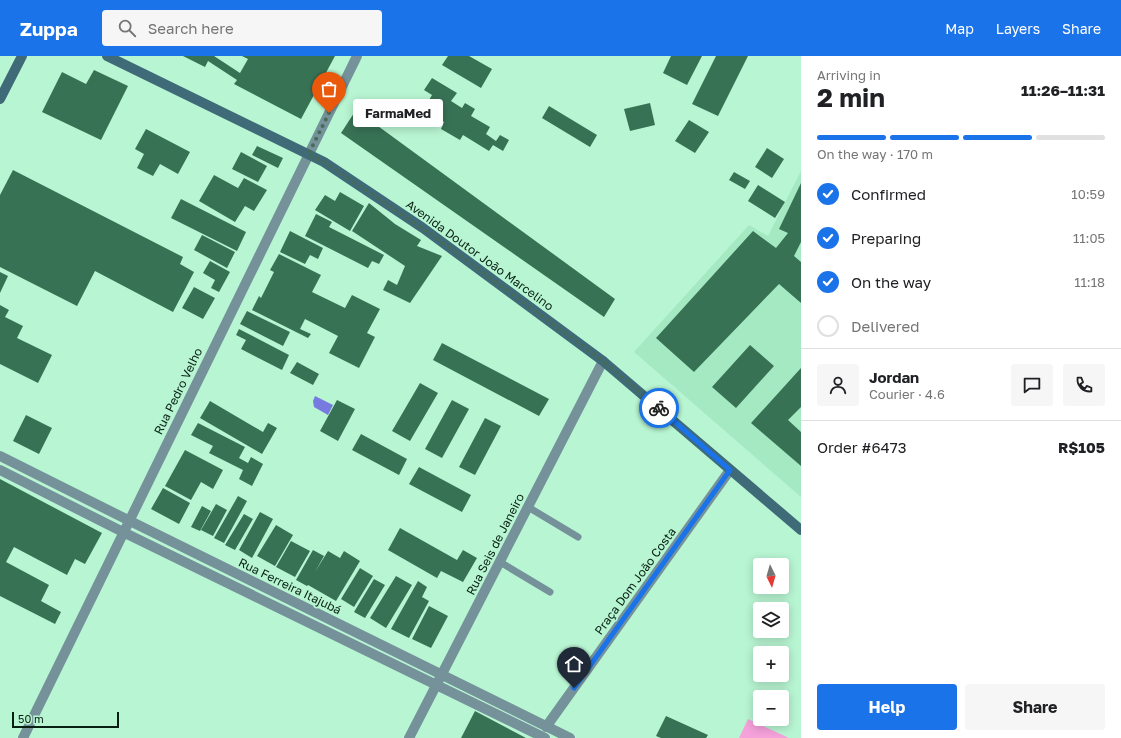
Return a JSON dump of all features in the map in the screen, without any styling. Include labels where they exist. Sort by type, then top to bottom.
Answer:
[{"type":"street","points":[[0,99],[22,56]]},
{"type":"street","name":"Avenida Doutor João Marcelino","points":[[108,56],[324,162],[423,228],[603,361],[801,530]]},
{"type":"street","name":"Rua Pedro Velho","points":[[23,738],[128,520],[357,56]]},
{"type":"street","name":"Rua Seis de Janeiro","points":[[409,738],[603,361]]},
{"type":"street","name":"Rua Ferreira Itajubá","points":[[0,456],[570,738]]},
{"type":"street","name":"Rua Ferreira Itajubá","points":[[0,470],[123,532],[545,738]]},
{"type":"street","name":"Praça Dom João Costa","points":[[546,726],[730,470]]},
{"type":"lane","points":[[528,507],[578,537]]},
{"type":"lane","points":[[500,562],[550,592]]},
{"type":"shaded area","points":[[801,171],[801,497],[634,352],[749,225],[768,236]]},
{"type":"shaded area","points":[[315,396],[333,405],[328,415],[314,407],[313,401]]},
{"type":"shaded area","points":[[748,719],[753,721],[753,726],[763,726],[789,738],[739,738]]},
{"type":"building","points":[[183,56],[214,56],[240,73],[248,59],[242,56],[335,56],[301,119],[234,84],[237,80],[208,61],[205,67]]},
{"type":"building","points":[[448,56],[469,56],[492,69],[481,88],[442,65]]},
{"type":"building","points":[[671,56],[702,56],[687,85],[663,73]]},
{"type":"building","points":[[716,56],[748,56],[718,116],[692,104]]},
{"type":"building","points":[[94,70],[128,86],[101,140],[42,112],[62,72],[86,84]]},
{"type":"building","points":[[432,78],[457,93],[451,101],[462,108],[465,103],[475,109],[471,116],[490,127],[486,134],[496,141],[500,135],[509,140],[503,151],[493,145],[489,151],[463,135],[460,140],[441,129],[444,122],[423,110],[432,95],[424,90]]},
{"type":"building","points":[[650,103],[655,125],[630,131],[624,109]]},
{"type":"building","points":[[549,106],[597,135],[590,147],[542,118]]},
{"type":"building","points":[[356,110],[615,299],[604,317],[341,133]]},
{"type":"building","points":[[689,120],[709,132],[695,153],[675,141]]},
{"type":"building","points":[[146,129],[190,152],[178,174],[160,164],[153,176],[137,168],[144,154],[135,149]]},
{"type":"building","points":[[257,146],[283,158],[278,168],[252,155]]},
{"type":"building","points":[[767,148],[784,159],[772,178],[755,167]]},
{"type":"building","points":[[241,152],[267,166],[258,182],[232,169]]},
{"type":"building","points":[[13,170],[183,257],[180,264],[194,272],[173,312],[95,271],[77,306],[0,267],[0,195]]},
{"type":"building","points":[[734,172],[750,181],[745,189],[729,180]]},
{"type":"building","points":[[214,175],[238,188],[244,178],[267,190],[254,211],[245,206],[235,222],[199,201]]},
{"type":"building","points":[[801,183],[801,242],[794,256],[801,262],[801,303],[779,284],[694,372],[656,338],[753,231],[776,248],[788,233],[779,229]]},
{"type":"building","points":[[758,185],[785,202],[775,218],[748,201]]},
{"type":"building","points":[[340,192],[364,206],[350,231],[315,210],[325,195],[335,201]]},
{"type":"building","points":[[181,199],[246,232],[237,251],[171,218]]},
{"type":"building","points":[[369,203],[395,224],[421,240],[417,246],[442,256],[410,303],[383,290],[388,280],[397,285],[405,266],[352,231]]},
{"type":"building","points":[[316,214],[332,222],[329,227],[384,255],[379,264],[372,261],[368,268],[305,236]]},
{"type":"building","points":[[290,231],[323,248],[318,259],[310,255],[305,264],[280,252]]},
{"type":"building","points":[[202,235],[235,252],[227,268],[194,250]]},
{"type":"building","points":[[279,254],[321,275],[312,292],[345,308],[352,295],[380,309],[367,333],[375,337],[359,368],[329,353],[338,336],[305,319],[300,329],[311,334],[308,338],[252,310],[259,296],[261,298],[274,272],[270,270]]},
{"type":"building","points":[[210,261],[230,272],[219,292],[211,288],[215,280],[203,273]]},
{"type":"building","points":[[0,272],[8,276],[0,293]]},
{"type":"building","points":[[194,287],[215,298],[203,319],[182,308]]},
{"type":"building","points":[[0,305],[9,310],[5,317],[23,326],[17,338],[52,355],[38,383],[0,364]]},
{"type":"building","points":[[247,311],[290,332],[283,346],[240,324]]},
{"type":"building","points":[[239,329],[289,355],[282,370],[241,349],[246,340],[236,335]]},
{"type":"building","points":[[442,343],[549,399],[539,416],[433,360]]},
{"type":"building","points":[[750,345],[774,366],[736,408],[712,387]]},
{"type":"building","points":[[297,362],[319,374],[313,385],[290,373]]},
{"type":"building","points":[[801,368],[801,407],[788,420],[801,432],[801,466],[751,423]]},
{"type":"building","points":[[420,383],[438,393],[410,441],[392,431]]},
{"type":"building","points":[[337,400],[355,409],[338,441],[320,431]]},
{"type":"building","points":[[452,400],[469,409],[442,458],[425,449]]},
{"type":"building","points":[[210,401],[263,432],[268,423],[277,428],[262,454],[200,418]]},
{"type":"building","points":[[26,415],[52,428],[39,454],[13,441]]},
{"type":"building","points":[[485,418],[501,426],[475,475],[459,467]]},
{"type":"building","points":[[198,423],[245,447],[239,458],[248,463],[251,457],[263,464],[252,486],[239,479],[243,470],[209,453],[213,446],[191,435]]},
{"type":"building","points":[[361,434],[407,459],[399,475],[352,450]]},
{"type":"building","points":[[185,450],[223,470],[213,489],[201,482],[191,500],[165,486]]},
{"type":"building","points":[[419,467],[471,495],[462,512],[409,484]]},
{"type":"building","points":[[0,479],[102,533],[85,564],[75,559],[67,575],[14,547],[6,562],[49,585],[41,601],[61,612],[55,624],[0,596]]},
{"type":"building","points":[[163,488],[190,503],[179,524],[151,509]]},
{"type":"building","points":[[238,496],[247,501],[224,543],[214,538]]},
{"type":"building","points":[[216,504],[227,510],[213,536],[201,530]]},
{"type":"building","points":[[202,506],[211,511],[200,531],[191,527]]},
{"type":"building","points":[[260,512],[273,519],[252,558],[239,550]]},
{"type":"building","points":[[244,514],[253,519],[235,550],[225,545]]},
{"type":"building","points":[[276,525],[293,535],[275,566],[257,556]]},
{"type":"building","points":[[400,528],[457,560],[463,550],[477,558],[463,582],[441,571],[437,578],[388,550]]},
{"type":"building","points":[[291,541],[310,551],[295,577],[276,567]]},
{"type":"building","points":[[313,550],[324,556],[315,572],[328,551],[340,558],[344,551],[360,561],[336,601],[296,580]]},
{"type":"building","points":[[360,568],[373,576],[354,607],[341,599]]},
{"type":"building","points":[[396,576],[412,585],[386,628],[370,618]]},
{"type":"building","points":[[374,579],[385,585],[365,618],[354,612]]},
{"type":"building","points":[[418,581],[427,587],[422,597],[429,601],[409,638],[391,629]]},
{"type":"building","points":[[429,606],[448,616],[431,648],[412,639]]},
{"type":"building","points":[[475,711],[526,738],[461,738]]},
{"type":"building","points":[[666,716],[708,735],[706,738],[661,738],[656,736]]},
{"type":"way so far","points":[[329,113],[308,155],[324,162],[423,228],[603,361],[659,408]]},
{"type":"place","name":"FarmaMed","points":[[329,113]]},
{"type":"route","points":[[574,688],[730,470],[659,408]]}]
